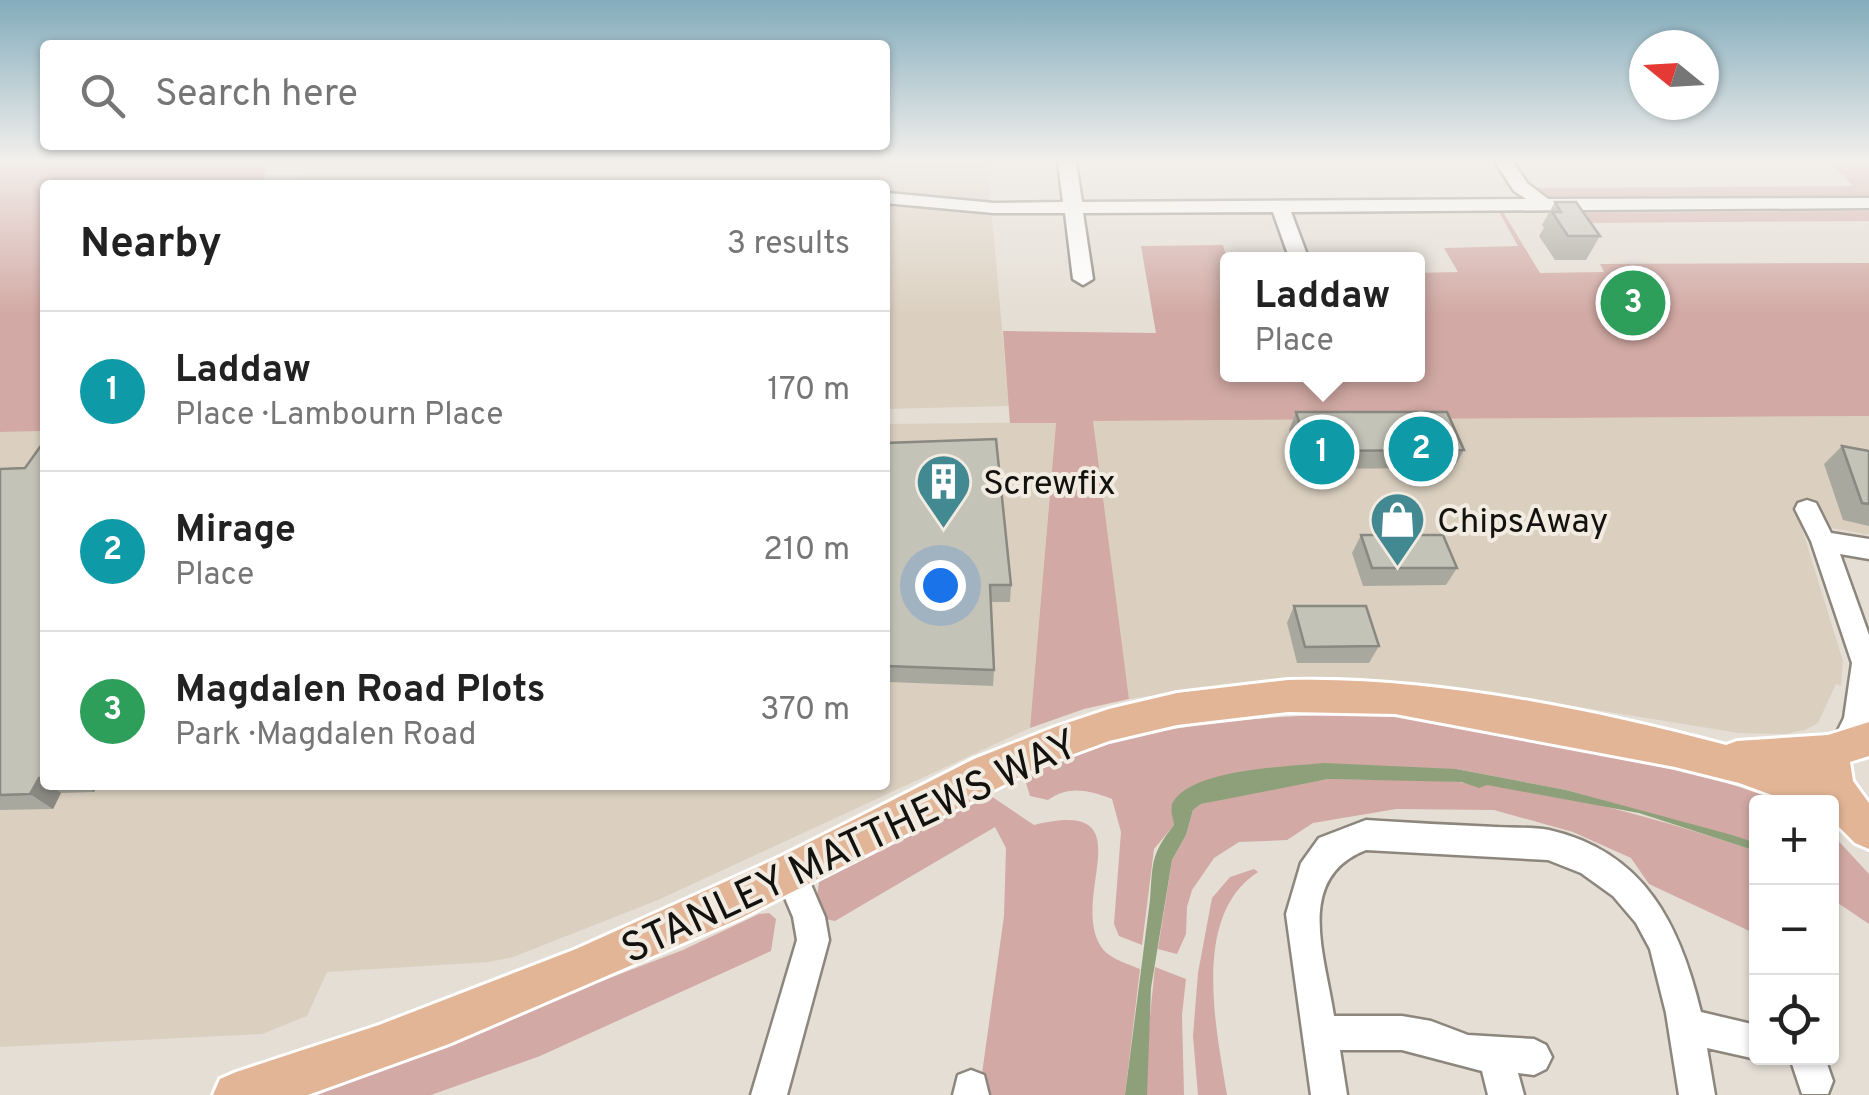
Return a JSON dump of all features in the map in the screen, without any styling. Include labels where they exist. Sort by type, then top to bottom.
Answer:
[{"type":"main road","name":"STANLEY MATTHEWS WAY","points":[[236,1095],[446,1024],[572,974],[790,872],[1018,757],[1111,724],[1262,699],[1394,698],[1718,758],[1854,819]]},
{"type":"main road","name":"STANLEY MATTHEWS WAY","points":[[1718,758],[1850,745]]},
{"type":"main road","points":[[1850,745],[1831,778],[1854,819]]},
{"type":"street","points":[[1076,213],[1085,279]]},
{"type":"street","points":[[1283,213],[1297,252]]},
{"type":"street","points":[[1807,509],[1867,668],[1850,745]]},
{"type":"street","points":[[1822,541],[1869,549]]},
{"type":"street","points":[[1329,1095],[1302,914],[1312,874],[1330,849],[1366,835],[1527,841],[1575,853],[1625,882],[1646,904],[1664,936],[1697,1095]]},
{"type":"street","points":[[769,1095],[813,940],[790,872]]},
{"type":"street","points":[[1685,1026],[1749,1040]]},
{"type":"street","points":[[1317,1033],[1402,1033],[1431,1038],[1468,1052],[1534,1057]]},
{"type":"street","points":[[1495,1054],[1506,1095]]},
{"type":"shaded area","points":[[0,213],[40,213],[40,431],[0,432]]},
{"type":"shaded area","points":[[890,213],[992,213],[1009,406],[890,409]]},
{"type":"shaded area","points":[[1500,213],[1504,213],[1540,273],[1604,272],[1600,264],[1869,263],[1869,416],[1093,421],[1129,699],[1084,709],[1030,728],[1056,423],[1010,423],[1003,331],[1156,333],[1141,246],[1223,245],[1220,382],[1425,382],[1425,273],[1458,272],[1444,248],[1518,246]]},
{"type":"shaded area","points":[[1568,213],[1869,213],[1869,221],[1575,223]]},
{"type":"shaded area","points":[[1869,416],[1869,535],[1800,522],[1843,661],[1841,686],[1836,684],[1818,723],[1805,730],[1785,734],[1739,733],[1435,684],[1328,677],[1246,682],[1129,699],[1092,421]]},
{"type":"shaded area","points":[[1056,422],[1030,728],[658,900],[513,957],[489,962],[327,972],[307,1016],[262,1034],[0,1047],[0,432],[40,431],[40,790],[890,790],[890,424]]},
{"type":"shaded area","points":[[1390,714],[1490,729],[1637,759],[1761,795],[1749,795],[1749,841],[1566,790],[1456,769],[1224,775],[1184,792],[1171,807],[1174,825],[1154,849],[1142,945],[1119,936],[1114,924],[1121,832],[1112,799],[1079,790],[1063,792],[1048,800],[1030,796],[1026,783],[1030,773],[1072,755],[1160,731],[1299,716]]},
{"type":"shaded area","points":[[1324,763],[1456,769],[1566,790],[1732,835],[1749,841],[1749,849],[1639,813],[1462,782],[1328,779],[1201,804],[1193,810],[1186,835],[1172,860],[1151,988],[1147,1095],[1125,1095],[1153,868],[1157,852],[1174,825],[1173,802],[1200,782],[1266,768]]},
{"type":"shaded area","points":[[1328,779],[1458,782],[1572,799],[1646,817],[1749,849],[1749,931],[1649,884],[1631,858],[1573,832],[1494,810],[1396,809],[1313,823],[1287,840],[1239,842],[1214,858],[1192,890],[1186,934],[1177,954],[1158,949],[1172,860],[1186,835],[1193,810],[1201,804]]},
{"type":"shaded area","points":[[985,792],[1034,825],[1068,820],[1088,825],[1097,837],[1093,924],[1103,950],[1140,969],[1125,1095],[979,1095],[1004,916],[1006,848],[995,827],[835,921],[825,919],[817,898],[819,882],[976,803]]},
{"type":"shaded area","points":[[1839,842],[1869,874],[1869,924],[1839,904]]},
{"type":"shaded area","points":[[1254,869],[1258,872],[1237,891],[1223,916],[1216,944],[1214,1006],[1227,1095],[1198,1095],[1193,1036],[1198,973],[1212,898],[1230,877]]},
{"type":"shaded area","points":[[769,913],[776,919],[771,951],[540,1056],[431,1095],[303,1095],[683,950],[759,914]]},
{"type":"shaded area","points":[[1155,967],[1186,979],[1182,1015],[1184,1095],[1147,1095],[1146,1056]]},
{"type":"building","points":[[1553,213],[1584,213],[1600,236],[1568,236]]},
{"type":"building","points":[[1296,412],[1447,412],[1464,450],[1308,451]]},
{"type":"building","name":"Screwfix","points":[[996,439],[1011,585],[990,585],[994,670],[890,666],[890,443]]},
{"type":"building","points":[[1842,446],[1869,451],[1869,504],[1862,503]]},
{"type":"building","points":[[40,447],[40,778],[30,794],[0,795],[0,469],[25,468]]},
{"type":"building","points":[[1361,535],[1443,535],[1457,568],[1372,568]]},
{"type":"building","points":[[1294,606],[1366,606],[1379,646],[1305,647]]},
{"type":"place","name":"Magdalen Road Plots","points":[[1633,303]]},
{"type":"place","name":"Mirage","points":[[1421,449]]},
{"type":"place","name":"Laddaw","points":[[1322,452]]},
{"type":"place","name":"Screwfix","points":[[944,531]]},
{"type":"place","name":"ChipsAway","points":[[1398,569]]}]
